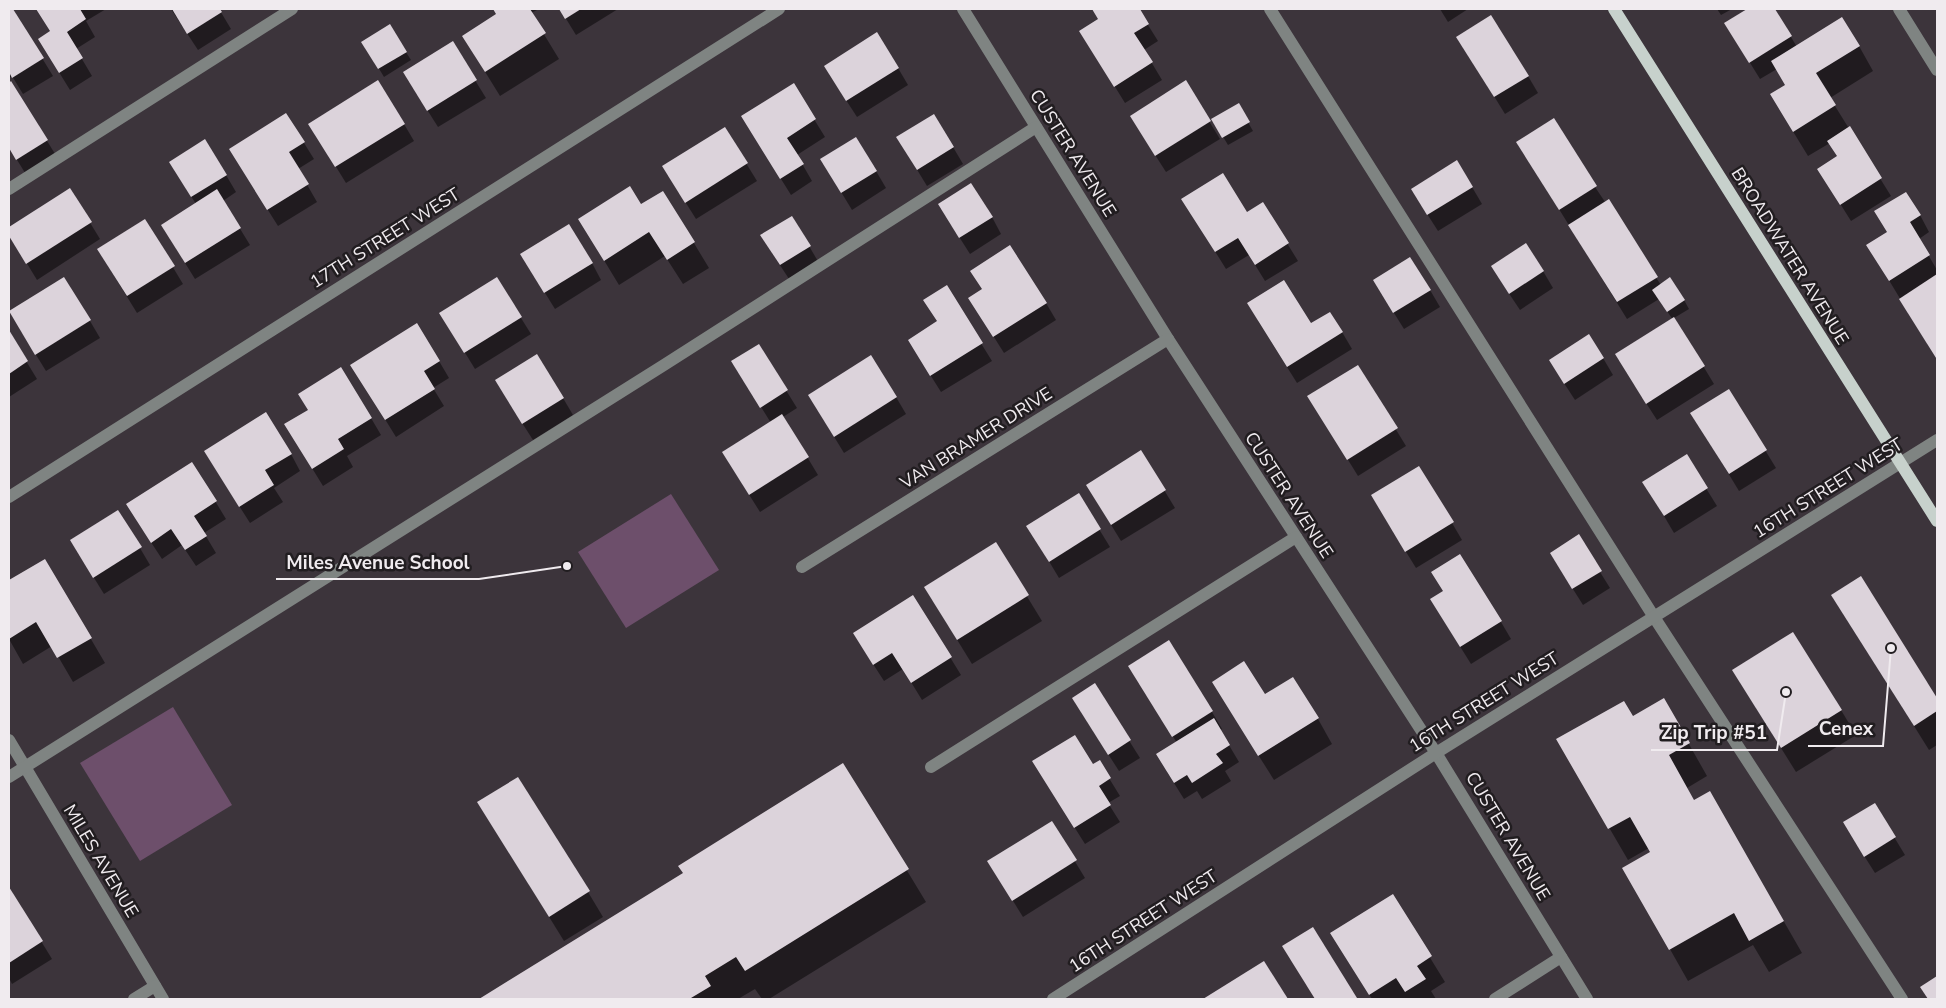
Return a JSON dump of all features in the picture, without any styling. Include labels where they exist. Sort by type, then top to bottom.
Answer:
[{"type":"main road","name":"BROADWATER AVENUE","points":[[1614,9],[1937,521]]},
{"type":"street","points":[[9,189],[292,9]]},
{"type":"street","name":"17TH STREET WEST","points":[[9,497],[779,9]]},
{"type":"street","name":"CUSTER AVENUE","points":[[962,9],[1168,339],[1436,752],[1587,999]]},
{"type":"street","points":[[1270,9],[1654,617],[1902,999]]},
{"type":"street","points":[[1899,9],[1937,70]]},
{"type":"street","points":[[9,777],[664,365],[1036,127]]},
{"type":"street","name":"VAN BRAMER DRIVE","points":[[802,567],[1168,339]]},
{"type":"street","name":"16TH STREET WEST","points":[[1053,999],[1436,752],[1937,440]]},
{"type":"street","points":[[931,767],[1296,536]]},
{"type":"street","name":"MILES AVENUE","points":[[9,740],[163,999]]},
{"type":"street","points":[[1496,999],[1561,957]]},
{"type":"street","points":[[134,999],[155,986]]},
{"type":"shaded area","points":[[671,494],[719,570],[626,628],[578,552]]},
{"type":"shaded area","points":[[173,707],[232,805],[140,861],[80,763]]},
{"type":"building","points":[[9,9],[13,9],[44,58],[12,78],[9,72]]},
{"type":"building","points":[[36,9],[80,9],[86,19],[67,32],[83,58],[59,73],[38,39],[50,31]]},
{"type":"building","points":[[172,9],[220,9],[222,12],[187,34]]},
{"type":"building","points":[[493,9],[530,9],[546,33],[485,72],[462,36],[496,14]]},
{"type":"building","points":[[559,9],[581,9],[565,19]]},
{"type":"building","points":[[1092,9],[1140,9],[1149,24],[1134,33],[1153,62],[1114,87],[1079,31],[1098,19]]},
{"type":"building","points":[[1747,9],[1775,9],[1792,36],[1749,63],[1724,23]]},
{"type":"building","points":[[1491,15],[1529,76],[1494,97],[1456,37]]},
{"type":"building","points":[[1842,17],[1860,46],[1816,73],[1836,105],[1793,132],[1770,94],[1785,85],[1771,61]]},
{"type":"building","points":[[390,24],[407,52],[378,69],[361,42]]},
{"type":"building","points":[[877,32],[899,68],[846,101],[824,66]]},
{"type":"building","points":[[453,41],[477,80],[427,111],[403,72]]},
{"type":"building","points":[[378,80],[405,124],[335,167],[308,124]]},
{"type":"building","points":[[1186,80],[1211,121],[1155,156],[1130,116]]},
{"type":"building","points":[[11,81],[48,140],[16,160],[9,148],[9,83]]},
{"type":"building","points":[[794,83],[816,119],[787,138],[804,164],[780,179],[741,116]]},
{"type":"building","points":[[1239,103],[1250,122],[1222,138],[1211,119]]},
{"type":"building","points":[[286,113],[305,142],[289,152],[309,184],[267,210],[229,149]]},
{"type":"building","points":[[934,114],[954,147],[917,170],[896,137]]},
{"type":"building","points":[[1554,118],[1597,186],[1559,210],[1516,142]]},
{"type":"building","points":[[1850,126],[1882,178],[1840,205],[1817,169],[1837,156],[1827,141]]},
{"type":"building","points":[[725,127],[748,163],[685,203],[662,166]]},
{"type":"building","points":[[856,137],[877,171],[841,193],[820,159]]},
{"type":"building","points":[[205,139],[227,175],[191,197],[169,162]]},
{"type":"building","points":[[1457,160],[1473,187],[1427,215],[1411,189]]},
{"type":"building","points":[[1223,173],[1247,212],[1263,202],[1289,243],[1255,265],[1238,238],[1215,252],[1181,199]]},
{"type":"building","points":[[971,183],[993,217],[959,238],[938,204]]},
{"type":"building","points":[[630,186],[641,204],[663,191],[695,242],[667,260],[649,232],[604,261],[578,219]]},
{"type":"building","points":[[70,188],[92,222],[26,264],[9,236],[9,227]]},
{"type":"building","points":[[217,189],[241,228],[185,263],[161,225]]},
{"type":"building","points":[[1906,192],[1921,215],[1910,222],[1930,255],[1889,281],[1866,245],[1887,232],[1874,211]]},
{"type":"building","points":[[1609,199],[1658,277],[1617,302],[1568,225]]},
{"type":"building","points":[[792,216],[811,246],[780,265],[760,235]]},
{"type":"building","points":[[145,219],[175,266],[127,296],[97,249]]},
{"type":"building","points":[[569,224],[593,263],[544,293],[520,254]]},
{"type":"building","points":[[1526,243],[1544,271],[1509,294],[1491,266]]},
{"type":"building","points":[[1010,245],[1047,303],[993,337],[968,298],[982,289],[970,271]]},
{"type":"building","points":[[1410,257],[1431,290],[1393,313],[1373,280]]},
{"type":"building","points":[[1937,274],[1937,358],[1936,358],[1899,299]]},
{"type":"building","points":[[64,277],[91,320],[35,355],[9,311]]},
{"type":"building","points":[[497,277],[522,317],[464,353],[439,313]]},
{"type":"building","points":[[1670,277],[1685,300],[1667,312],[1652,290]]},
{"type":"building","points":[[1284,280],[1311,323],[1330,312],[1343,332],[1287,367],[1247,303]]},
{"type":"building","points":[[947,285],[983,343],[930,376],[908,340],[937,321],[923,300]]},
{"type":"building","points":[[1674,317],[1705,366],[1646,404],[1615,354]]},
{"type":"building","points":[[417,323],[440,361],[424,371],[435,389],[385,420],[350,365]]},
{"type":"building","points":[[9,330],[28,361],[9,374]]},
{"type":"building","points":[[1589,334],[1604,358],[1564,384],[1549,360]]},
{"type":"building","points":[[759,344],[788,390],[760,408],[731,361]]},
{"type":"building","points":[[537,354],[564,398],[522,424],[495,380]]},
{"type":"building","points":[[871,355],[897,397],[834,437],[808,395]]},
{"type":"building","points":[[1358,365],[1398,428],[1347,460],[1307,396]]},
{"type":"building","points":[[341,367],[372,418],[338,439],[344,449],[312,469],[284,424],[308,410],[298,394]]},
{"type":"building","points":[[1729,389],[1767,450],[1729,474],[1690,413]]},
{"type":"building","points":[[266,412],[292,454],[265,470],[274,485],[239,507],[204,451]]},
{"type":"building","points":[[782,414],[809,457],[749,495],[722,452]]},
{"type":"building","points":[[1141,450],[1166,490],[1111,525],[1086,485]]},
{"type":"building","points":[[1687,454],[1708,488],[1664,516],[1642,482]]},
{"type":"building","points":[[192,462],[217,501],[194,516],[207,536],[185,550],[171,529],[151,543],[126,504]]},
{"type":"building","points":[[1419,466],[1454,522],[1405,552],[1371,495]]},
{"type":"building","points":[[1079,493],[1101,529],[1049,562],[1026,526]]},
{"type":"building","points":[[118,510],[142,547],[93,578],[70,540]]},
{"type":"building","points":[[1579,534],[1602,571],[1572,589],[1550,553]]},
{"type":"building","points":[[996,542],[1029,595],[957,640],[924,587]]},
{"type":"building","points":[[1460,554],[1502,621],[1460,647],[1430,599],[1443,591],[1431,572]]},
{"type":"building","points":[[45,559],[92,638],[57,658],[36,622],[9,639],[9,580]]},
{"type":"building","points":[[1861,576],[1937,698],[1937,711],[1914,726],[1831,595]]},
{"type":"building","points":[[913,595],[952,657],[911,683],[892,653],[873,665],[853,633]]},
{"type":"building","points":[[1793,632],[1842,710],[1781,748],[1732,670]]},
{"type":"building","points":[[1169,640],[1213,711],[1172,737],[1128,666]]},
{"type":"building","points":[[1244,661],[1265,694],[1293,677],[1319,718],[1258,756],[1212,682]]},
{"type":"building","points":[[1095,683],[1131,740],[1108,755],[1072,698]]},
{"type":"building","points":[[1664,698],[1690,743],[1669,755],[1694,800],[1710,791],[1784,921],[1749,941],[1734,913],[1669,950],[1622,868],[1650,852],[1630,817],[1608,829],[1556,739],[1624,701],[1633,716]]},
{"type":"building","points":[[1214,718],[1230,745],[1216,754],[1223,763],[1192,783],[1187,775],[1174,783],[1156,754]]},
{"type":"building","points":[[1075,735],[1093,764],[1100,760],[1111,778],[1099,786],[1111,805],[1074,828],[1032,761]]},
{"type":"building","points":[[843,763],[909,869],[745,971],[736,957],[705,976],[711,986],[692,999],[479,999],[683,873],[678,866]]},
{"type":"building","points":[[518,777],[590,891],[549,917],[477,802]]},
{"type":"building","points":[[1875,803],[1896,837],[1864,857],[1843,822]]},
{"type":"building","points":[[1052,821],[1077,860],[1012,901],[987,861]]},
{"type":"building","points":[[9,887],[43,941],[9,963]]},
{"type":"building","points":[[1393,894],[1432,956],[1417,966],[1426,979],[1405,992],[1396,978],[1369,995],[1330,933]]},
{"type":"building","points":[[1313,927],[1357,998],[1315,999],[1282,946]]},
{"type":"building","points":[[1264,961],[1288,999],[1203,999]]},
{"type":"building","points":[[1937,976],[1937,999],[1928,999],[1920,987]]},
{"type":"place","name":"Miles Avenue School","points":[[567,566]]},
{"type":"place","name":"Cenex","points":[[1891,648]]},
{"type":"place","name":"Zip Trip #51","points":[[1786,692]]}]
